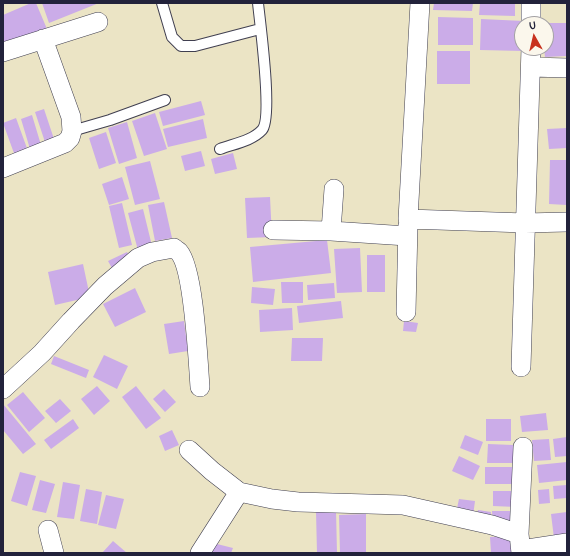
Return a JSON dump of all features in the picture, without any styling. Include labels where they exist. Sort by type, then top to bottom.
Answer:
[{"type":"street","points":[[406,312],[408,228],[420,3]]},
{"type":"street","points":[[531,3],[531,16]]},
{"type":"street","points":[[3,52],[98,22]]},
{"type":"street","points":[[3,168],[65,143],[70,138],[72,131],[71,117],[43,39]]},
{"type":"street","points":[[521,367],[531,56]]},
{"type":"street","points":[[531,67],[567,68]]},
{"type":"street","points":[[331,230],[334,189]]},
{"type":"street","points":[[274,230],[408,228],[567,222]]},
{"type":"street","points":[[3,389],[42,353],[71,320],[106,286],[138,258],[152,252],[174,248],[180,253],[185,264],[191,289],[200,387]]},
{"type":"street","points":[[520,546],[523,447]]},
{"type":"street","points":[[188,450],[239,492],[272,499],[298,502],[403,505],[492,525],[520,546],[567,543]]},
{"type":"street","points":[[200,553],[239,492]]},
{"type":"street","points":[[48,530],[54,553]]},
{"type":"lane","points":[[162,3],[172,37],[181,46],[195,46],[260,29]]},
{"type":"lane","points":[[220,149],[255,136],[263,129],[266,116],[264,70],[258,3]]},
{"type":"lane","points":[[72,131],[165,100]]},
{"type":"building","points":[[31,3],[36,3],[47,29],[3,48],[3,15]]},
{"type":"building","points":[[42,3],[99,3],[49,23]]},
{"type":"building","points":[[434,3],[473,3],[472,11],[433,10]]},
{"type":"building","points":[[480,3],[515,3],[515,16],[479,15]]},
{"type":"building","points":[[438,17],[473,18],[473,45],[438,45]]},
{"type":"building","points":[[481,19],[514,21],[514,51],[480,50]]},
{"type":"building","points":[[554,23],[567,23],[567,56],[545,57],[554,56]]},
{"type":"building","points":[[437,51],[470,51],[470,84],[437,84]]},
{"type":"building","points":[[201,101],[205,115],[163,126],[159,112]]},
{"type":"building","points":[[44,109],[55,142],[46,145],[35,112]]},
{"type":"building","points":[[155,113],[167,149],[144,156],[132,121]]},
{"type":"building","points":[[32,115],[41,145],[30,149],[21,119]]},
{"type":"building","points":[[16,118],[28,151],[15,156],[3,123]]},
{"type":"building","points":[[203,119],[207,138],[168,147],[163,129]]},
{"type":"building","points":[[127,122],[137,158],[119,164],[108,128]]},
{"type":"building","points":[[567,128],[567,148],[549,149],[547,129]]},
{"type":"building","points":[[106,132],[116,163],[99,169],[89,138]]},
{"type":"building","points":[[201,151],[205,166],[185,171],[181,156]]},
{"type":"building","points":[[233,153],[237,169],[215,174],[211,159]]},
{"type":"building","points":[[550,160],[567,160],[567,205],[549,204]]},
{"type":"building","points":[[150,161],[160,199],[135,205],[125,167]]},
{"type":"building","points":[[122,177],[129,199],[109,205],[102,184]]},
{"type":"building","points":[[270,197],[272,237],[247,238],[245,198]]},
{"type":"building","points":[[164,202],[172,238],[155,241],[148,205]]},
{"type":"building","points":[[122,203],[132,245],[119,248],[109,206]]},
{"type":"building","points":[[143,209],[153,250],[139,254],[128,213]]},
{"type":"building","points":[[327,240],[331,273],[253,282],[250,247]]},
{"type":"building","points":[[360,248],[362,292],[337,293],[334,249]]},
{"type":"building","points":[[127,252],[132,261],[113,270],[108,261]]},
{"type":"building","points":[[367,255],[385,255],[385,292],[367,292]]},
{"type":"building","points":[[83,264],[90,297],[55,305],[48,272]]},
{"type":"building","points":[[281,282],[303,282],[303,303],[282,303]]},
{"type":"building","points":[[334,283],[335,298],[308,300],[307,285]]},
{"type":"building","points":[[252,287],[275,289],[273,305],[251,303]]},
{"type":"building","points":[[135,288],[146,312],[115,327],[103,304]]},
{"type":"building","points":[[341,301],[343,318],[299,323],[297,306]]},
{"type":"building","points":[[292,308],[293,330],[260,332],[259,310]]},
{"type":"building","points":[[184,321],[188,351],[169,354],[164,324]]},
{"type":"building","points":[[404,321],[418,323],[416,332],[403,331]]},
{"type":"building","points":[[292,338],[323,338],[322,361],[291,361]]},
{"type":"building","points":[[104,355],[128,366],[117,389],[93,377]]},
{"type":"building","points":[[54,356],[89,370],[86,378],[51,364]]},
{"type":"building","points":[[97,386],[110,401],[94,415],[81,399]]},
{"type":"building","points":[[136,386],[161,418],[146,429],[122,397]]},
{"type":"building","points":[[164,389],[176,402],[165,412],[153,399]]},
{"type":"building","points":[[23,392],[45,418],[29,432],[7,405]]},
{"type":"building","points":[[60,399],[71,411],[56,423],[45,411]]},
{"type":"building","points":[[3,404],[36,444],[23,454],[3,430]]},
{"type":"building","points":[[546,413],[548,430],[522,432],[520,416]]},
{"type":"building","points":[[73,419],[79,428],[51,449],[44,440]]},
{"type":"building","points":[[486,419],[511,419],[511,441],[486,441]]},
{"type":"building","points":[[172,430],[179,445],[165,451],[159,436]]},
{"type":"building","points":[[465,435],[483,442],[478,455],[460,448]]},
{"type":"building","points":[[567,437],[567,456],[555,457],[553,439]]},
{"type":"building","points":[[549,439],[551,460],[534,461],[532,440]]},
{"type":"building","points":[[488,444],[513,445],[513,463],[487,463]]},
{"type":"building","points":[[459,456],[480,466],[473,480],[452,471]]},
{"type":"building","points":[[567,462],[567,480],[539,483],[537,465]]},
{"type":"building","points":[[485,467],[515,467],[515,484],[485,484]]},
{"type":"building","points":[[20,472],[36,476],[27,506],[11,501]]},
{"type":"building","points":[[40,480],[55,484],[46,513],[32,510]]},
{"type":"building","points":[[63,482],[80,485],[74,519],[57,517]]},
{"type":"building","points":[[567,485],[567,498],[554,499],[553,486]]},
{"type":"building","points":[[86,489],[102,492],[97,524],[80,521]]},
{"type":"building","points":[[549,489],[550,503],[539,504],[538,490]]},
{"type":"building","points":[[493,491],[516,491],[516,507],[493,506]]},
{"type":"building","points":[[106,495],[124,499],[116,529],[98,525]]},
{"type":"building","points":[[459,499],[475,501],[473,516],[456,513]]},
{"type":"building","points":[[336,510],[337,553],[317,553],[316,511]]},
{"type":"building","points":[[478,510],[491,512],[490,522],[476,520]]},
{"type":"building","points":[[492,511],[515,511],[515,524],[493,525]]},
{"type":"building","points":[[567,512],[567,536],[554,538],[551,514]]},
{"type":"building","points":[[366,514],[366,552],[340,553],[339,515]]},
{"type":"building","points":[[514,536],[515,553],[491,553],[490,537]]},
{"type":"building","points":[[113,541],[127,553],[102,553]]},
{"type":"building","points":[[213,543],[233,548],[231,553],[211,553]]}]
